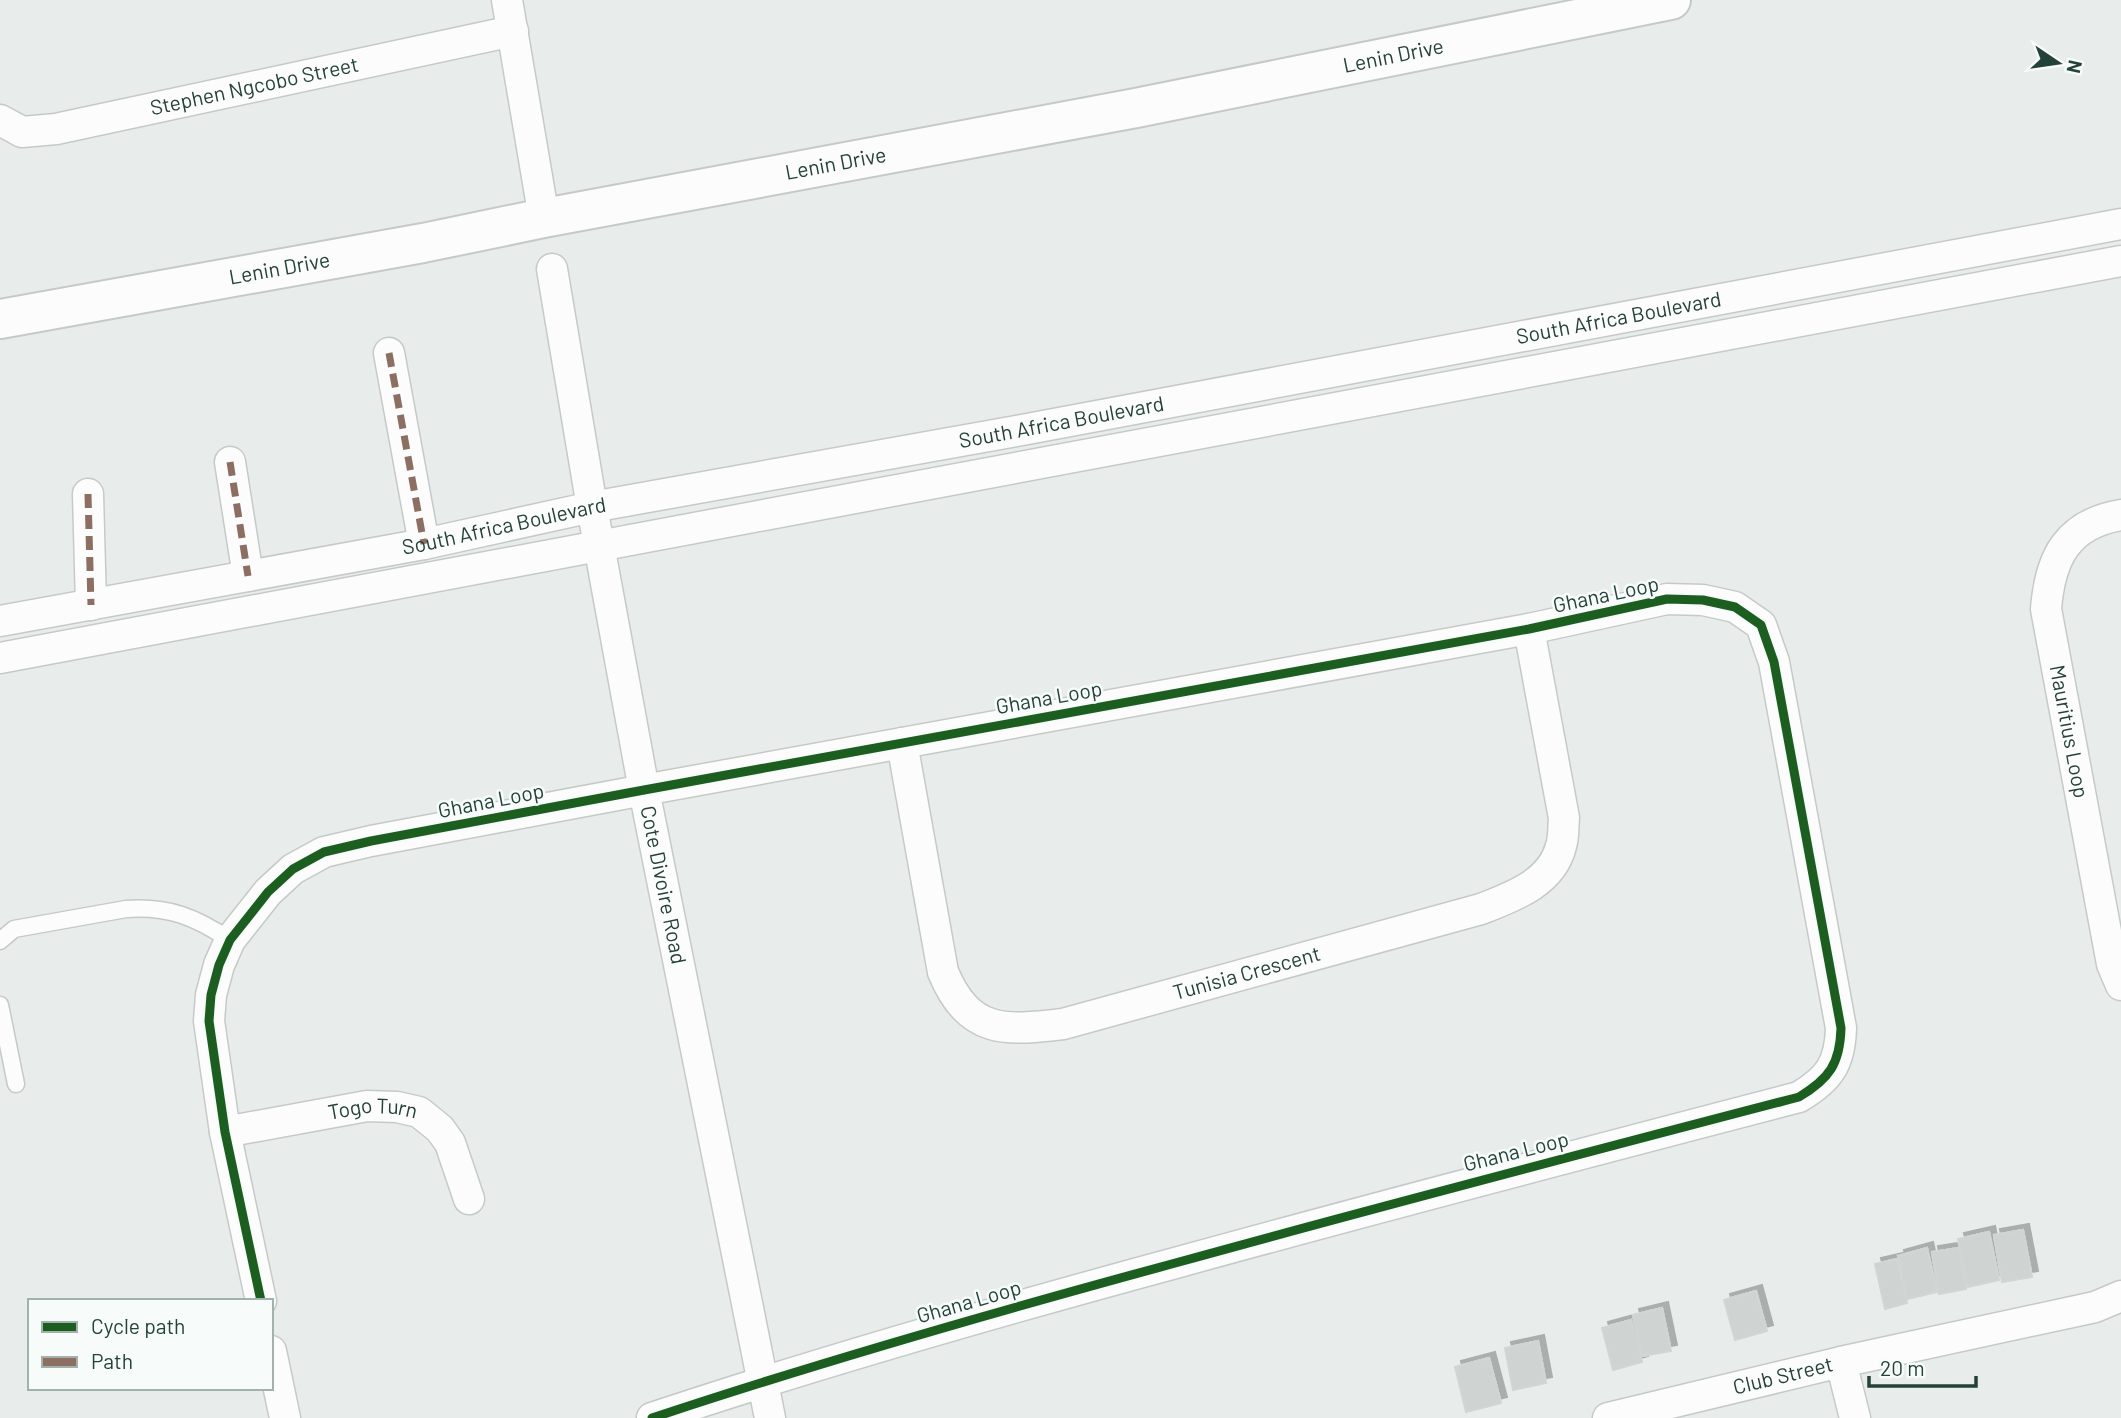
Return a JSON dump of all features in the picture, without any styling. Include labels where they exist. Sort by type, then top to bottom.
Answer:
[{"type":"street","points":[[507,0],[544,218]]},
{"type":"street","name":"Lenin Drive","points":[[0,319],[423,243],[1136,108],[1671,0]]},
{"type":"street","name":"Stephen Ngcobo Street","points":[[0,120],[22,132],[56,130],[513,31]]},
{"type":"street","name":"South Africa Boulevard","points":[[0,621],[424,544],[592,507],[1050,425],[2121,224]]},
{"type":"street","name":"South Africa Boulevard","points":[[0,658],[2121,261]]},
{"type":"street","name":"Cote Divoire Road","points":[[552,269],[644,789],[770,1418]]},
{"type":"street","points":[[389,353],[424,544]]},
{"type":"street","points":[[230,462],[248,576]]},
{"type":"street","points":[[88,494],[91,605]]},
{"type":"street","name":"Mauritius Loop","points":[[2121,515],[2107,517],[2071,536],[2052,566],[2046,609],[2112,964],[2121,985]]},
{"type":"street","name":"Ghana Loop","points":[[261,1299],[225,1132],[209,1021],[211,995],[219,965],[230,940],[268,892],[293,869],[324,852],[644,789],[1529,629],[1667,599],[1703,600],[1735,607],[1760,625],[1774,662],[1841,1028],[1840,1049],[1833,1069],[1816,1087],[1798,1097],[1451,1187],[942,1327],[762,1381],[652,1418]]},
{"type":"street","name":"Tunisia Crescent","points":[[902,743],[943,972],[951,990],[974,1016],[997,1027],[1019,1030],[1063,1024],[1481,909],[1515,896],[1538,882],[1553,863],[1561,847],[1564,818],[1529,629]]},
{"type":"street","name":"Togo Turn","points":[[225,1132],[367,1106],[397,1107],[419,1112],[440,1129],[450,1143],[470,1199]]},
{"type":"street","name":"Club Street","points":[[1608,1418],[1703,1406],[1841,1362],[2095,1307],[2121,1296]]},
{"type":"street","points":[[273,1361],[285,1418]]},
{"type":"street","points":[[1841,1362],[1855,1418]]},
{"type":"lane","points":[[0,940],[14,929],[145,908],[203,922],[230,940]]},
{"type":"lane","points":[[0,1005],[16,1084]]},
{"type":"building","points":[[2023,1230],[2032,1277],[2002,1282],[1994,1235]]},
{"type":"building","points":[[1989,1232],[1999,1280],[1968,1287],[1958,1239]]},
{"type":"building","points":[[1927,1248],[1937,1292],[1907,1299],[1898,1256]]},
{"type":"building","points":[[1959,1248],[1966,1289],[1939,1294],[1932,1252]]},
{"type":"building","points":[[1897,1259],[1907,1303],[1885,1309],[1875,1264]]},
{"type":"building","points":[[1756,1291],[1767,1331],[1735,1340],[1724,1300]]},
{"type":"building","points":[[1662,1308],[1671,1351],[1642,1356],[1633,1315]]},
{"type":"building","points":[[1631,1320],[1642,1362],[1613,1370],[1602,1328]]},
{"type":"building","points":[[1538,1341],[1546,1383],[1513,1390],[1505,1348]]},
{"type":"building","points":[[1489,1358],[1501,1403],[1466,1412],[1455,1367]]},
{"type":"marked path","points":[[389,353],[424,544]]},
{"type":"marked path","points":[[230,462],[248,576]]},
{"type":"marked path","points":[[88,494],[91,605]]},
{"type":"cycle path","points":[[261,1299],[225,1132],[209,1021],[211,995],[219,965],[230,940],[268,892],[293,869],[324,852],[644,790],[1529,629],[1667,599],[1703,600],[1735,607],[1761,625],[1774,662],[1841,1028],[1835,1061],[1818,1084],[1799,1097],[980,1317],[652,1418]]}]
